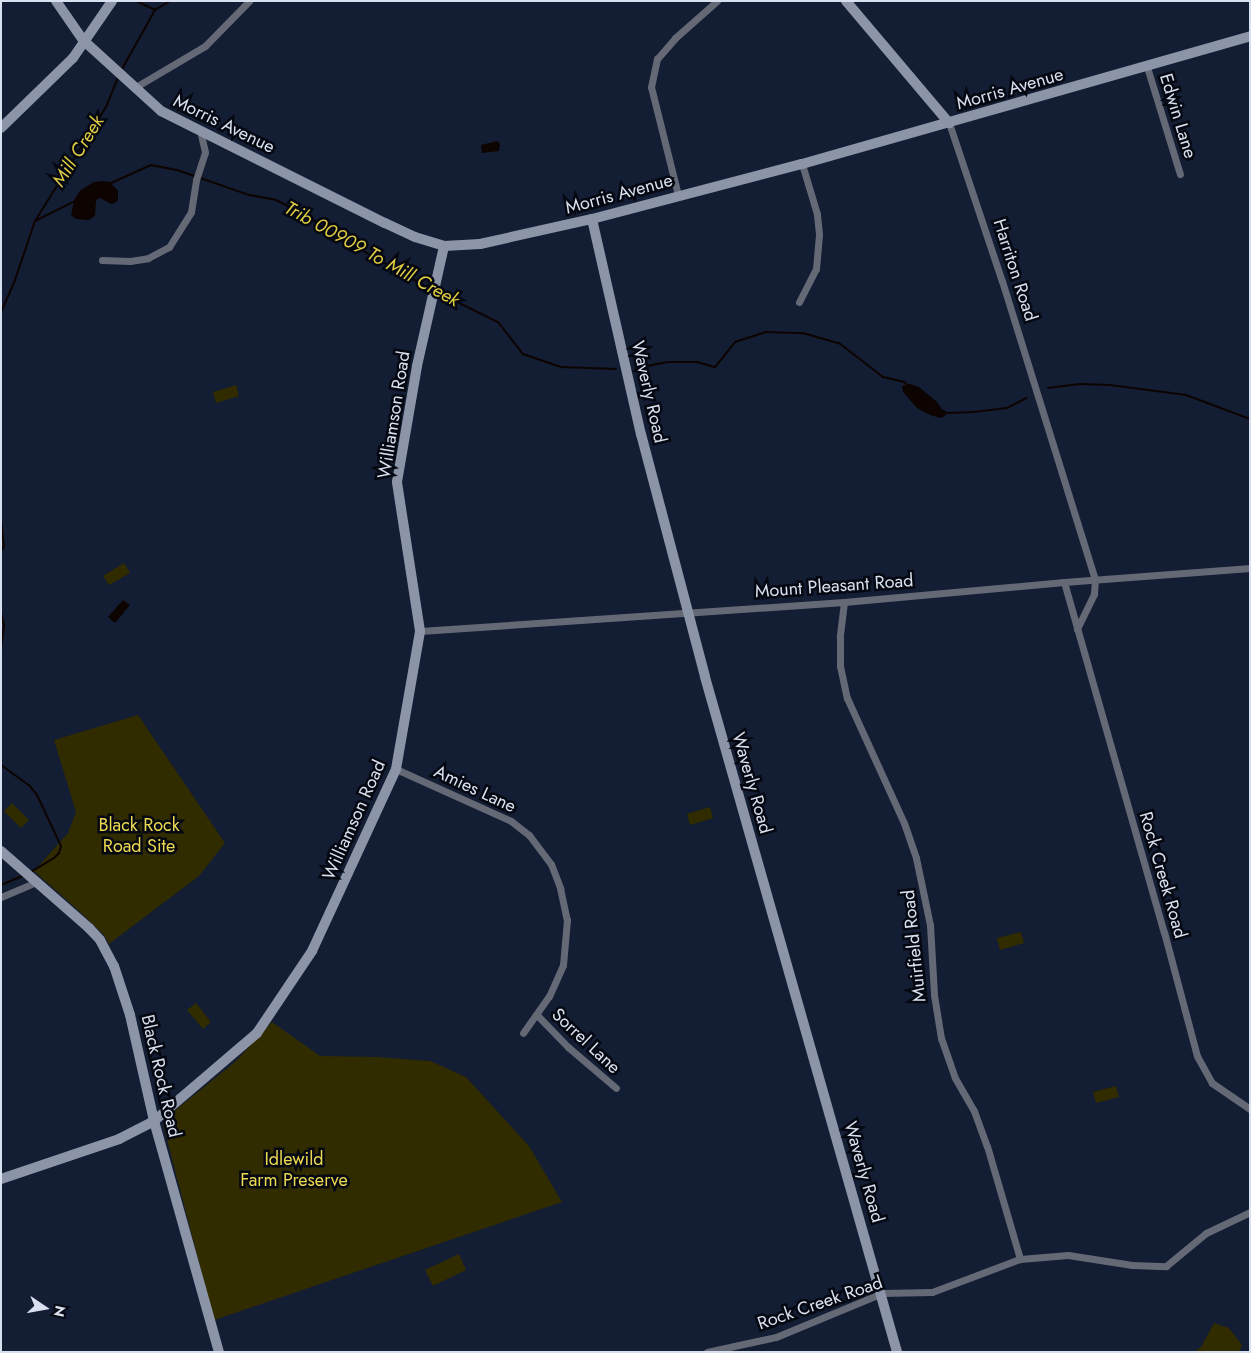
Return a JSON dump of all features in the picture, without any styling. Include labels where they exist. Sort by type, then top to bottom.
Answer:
[{"type":"street","name":"Morris Avenue","points":[[56,1],[83,40],[161,111],[415,237],[444,246],[480,244],[592,219],[802,164],[1147,67],[1250,36]]},
{"type":"street","points":[[1,128],[73,58],[83,40],[112,1]]},
{"type":"street","points":[[134,88],[205,46],[250,1]]},
{"type":"street","points":[[678,195],[651,87],[657,59],[675,38],[716,1]]},
{"type":"street","name":"Harriton Road","points":[[846,1],[949,123],[999,271],[1095,579]]},
{"type":"street","name":"Edwin Lane","points":[[1147,67],[1180,174]]},
{"type":"street","points":[[102,260],[130,261],[148,258],[169,247],[191,212],[196,180],[205,152],[200,130]]},
{"type":"street","points":[[799,302],[816,269],[819,234],[817,214],[802,164]]},
{"type":"street","name":"Waverly Road","points":[[592,219],[641,434],[710,695],[897,1352]]},
{"type":"street","name":"Williamson Road","points":[[1,1178],[119,1138],[154,1120],[257,1033],[312,951],[396,770],[420,631],[397,482],[417,366],[444,246]]},
{"type":"street","name":"Mount Pleasant Road","points":[[420,631],[688,611],[844,602],[1095,579],[1250,568]]},
{"type":"street","points":[[1077,629],[1094,594],[1095,579]]},
{"type":"street","name":"Rock Creek Road","points":[[1064,582],[1164,932],[1197,1056],[1212,1083],[1250,1110]]},
{"type":"street","name":"Muirfield Road","points":[[844,602],[840,637],[840,666],[847,698],[904,823],[916,858],[930,925],[934,995],[941,1038],[955,1078],[974,1111],[987,1146],[1020,1259]]},
{"type":"street","name":"Amies Lane","points":[[396,770],[511,821],[529,835],[551,864],[560,888],[567,920],[563,965],[537,1015],[523,1033]]},
{"type":"street","name":"Black Rock Road","points":[[1,850],[89,928],[100,940],[114,966],[130,1014],[154,1120],[219,1352]]},
{"type":"street","points":[[1,897],[31,877]]},
{"type":"street","name":"Sorrel Lane","points":[[537,1015],[568,1047],[616,1088]]},
{"type":"street","name":"Rock Creek Road","points":[[708,1352],[776,1337],[882,1294],[932,1292],[1020,1259],[1068,1255],[1132,1266],[1166,1266],[1206,1233],[1250,1212]]},
{"type":"green space","points":[[236,385],[239,396],[216,403],[213,392]]},
{"type":"green space","points":[[124,563],[130,573],[109,585],[103,576]]},
{"type":"green space","name":"Black Rock Road Site","points":[[138,715],[225,843],[199,876],[109,944],[104,935],[34,871],[68,833],[76,812],[54,740]]},
{"type":"green space","points":[[12,803],[29,820],[21,828],[4,811]]},
{"type":"green space","points":[[710,807],[713,818],[690,825],[687,814]]},
{"type":"green space","points":[[1021,932],[1024,943],[1000,950],[997,938]]},
{"type":"green space","points":[[196,1003],[211,1022],[203,1029],[187,1010]]},
{"type":"green space","name":"Idlewild Farm Preserve","points":[[272,1022],[320,1056],[377,1057],[430,1061],[466,1077],[529,1146],[562,1202],[214,1320],[163,1124],[167,1117],[236,1061]]},
{"type":"green space","points":[[1116,1086],[1119,1097],[1096,1103],[1093,1092]]},
{"type":"green space","points":[[459,1254],[466,1270],[433,1286],[425,1270]]},
{"type":"green space","points":[[1214,1323],[1229,1328],[1242,1345],[1239,1352],[1194,1352],[1201,1347]]},
{"type":"shaded area","points":[[498,141],[500,145],[499,151],[482,153],[481,145]]},
{"type":"shaded area","points":[[94,182],[110,182],[118,191],[118,200],[111,204],[100,198],[96,200],[95,216],[89,220],[76,219],[71,215],[75,198],[81,190]]},
{"type":"shaded area","points":[[910,384],[919,387],[937,402],[946,415],[941,418],[917,408],[903,392],[902,386]]},
{"type":"shaded area","points":[[123,600],[130,605],[115,623],[108,617]]},
{"type":"waterway","points":[[136,1],[155,10]]},
{"type":"waterway","name":"Mill Creek","points":[[122,69],[155,10],[170,1]]},
{"type":"waterway","name":"Mill Creek","points":[[1,312],[15,280],[35,221],[106,107],[118,78]]},
{"type":"waterway","name":"Trib 00909 To Mill Creek","points":[[111,183],[151,165],[177,170],[249,195],[276,200],[305,214],[330,232],[430,289]]},
{"type":"waterway","name":"Trib 00909 To Mill Creek","points":[[35,221],[75,201]]},
{"type":"waterway","name":"Trib 00909 To Mill Creek","points":[[437,292],[498,322],[523,354],[561,367],[616,369]]},
{"type":"waterway","name":"Trib 00909 To Mill Creek","points":[[642,367],[668,362],[697,362],[715,367],[735,342],[765,332],[803,333],[839,343],[883,377],[904,382],[909,386]]},
{"type":"waterway","name":"Trib 00909 To Mill Creek","points":[[1048,388],[1080,384],[1110,385],[1186,395],[1250,419]]},
{"type":"waterway","name":"Trib 00909 To Mill Creek","points":[[943,411],[947,413],[974,412],[1007,408],[1027,398]]},
{"type":"waterway","name":"Mill Creek","points":[[1,519],[4,546],[1,552]]},
{"type":"waterway","name":"Mill Creek","points":[[1,613],[4,625],[1,651]]},
{"type":"waterway","name":"Mill Creek","points":[[1,685],[1,718]]},
{"type":"waterway","name":"Mill Creek","points":[[1,765],[29,785],[37,795],[61,846],[59,853],[54,858],[31,872]]},
{"type":"waterway","name":"Mill Creek","points":[[1,885],[24,875]]}]
